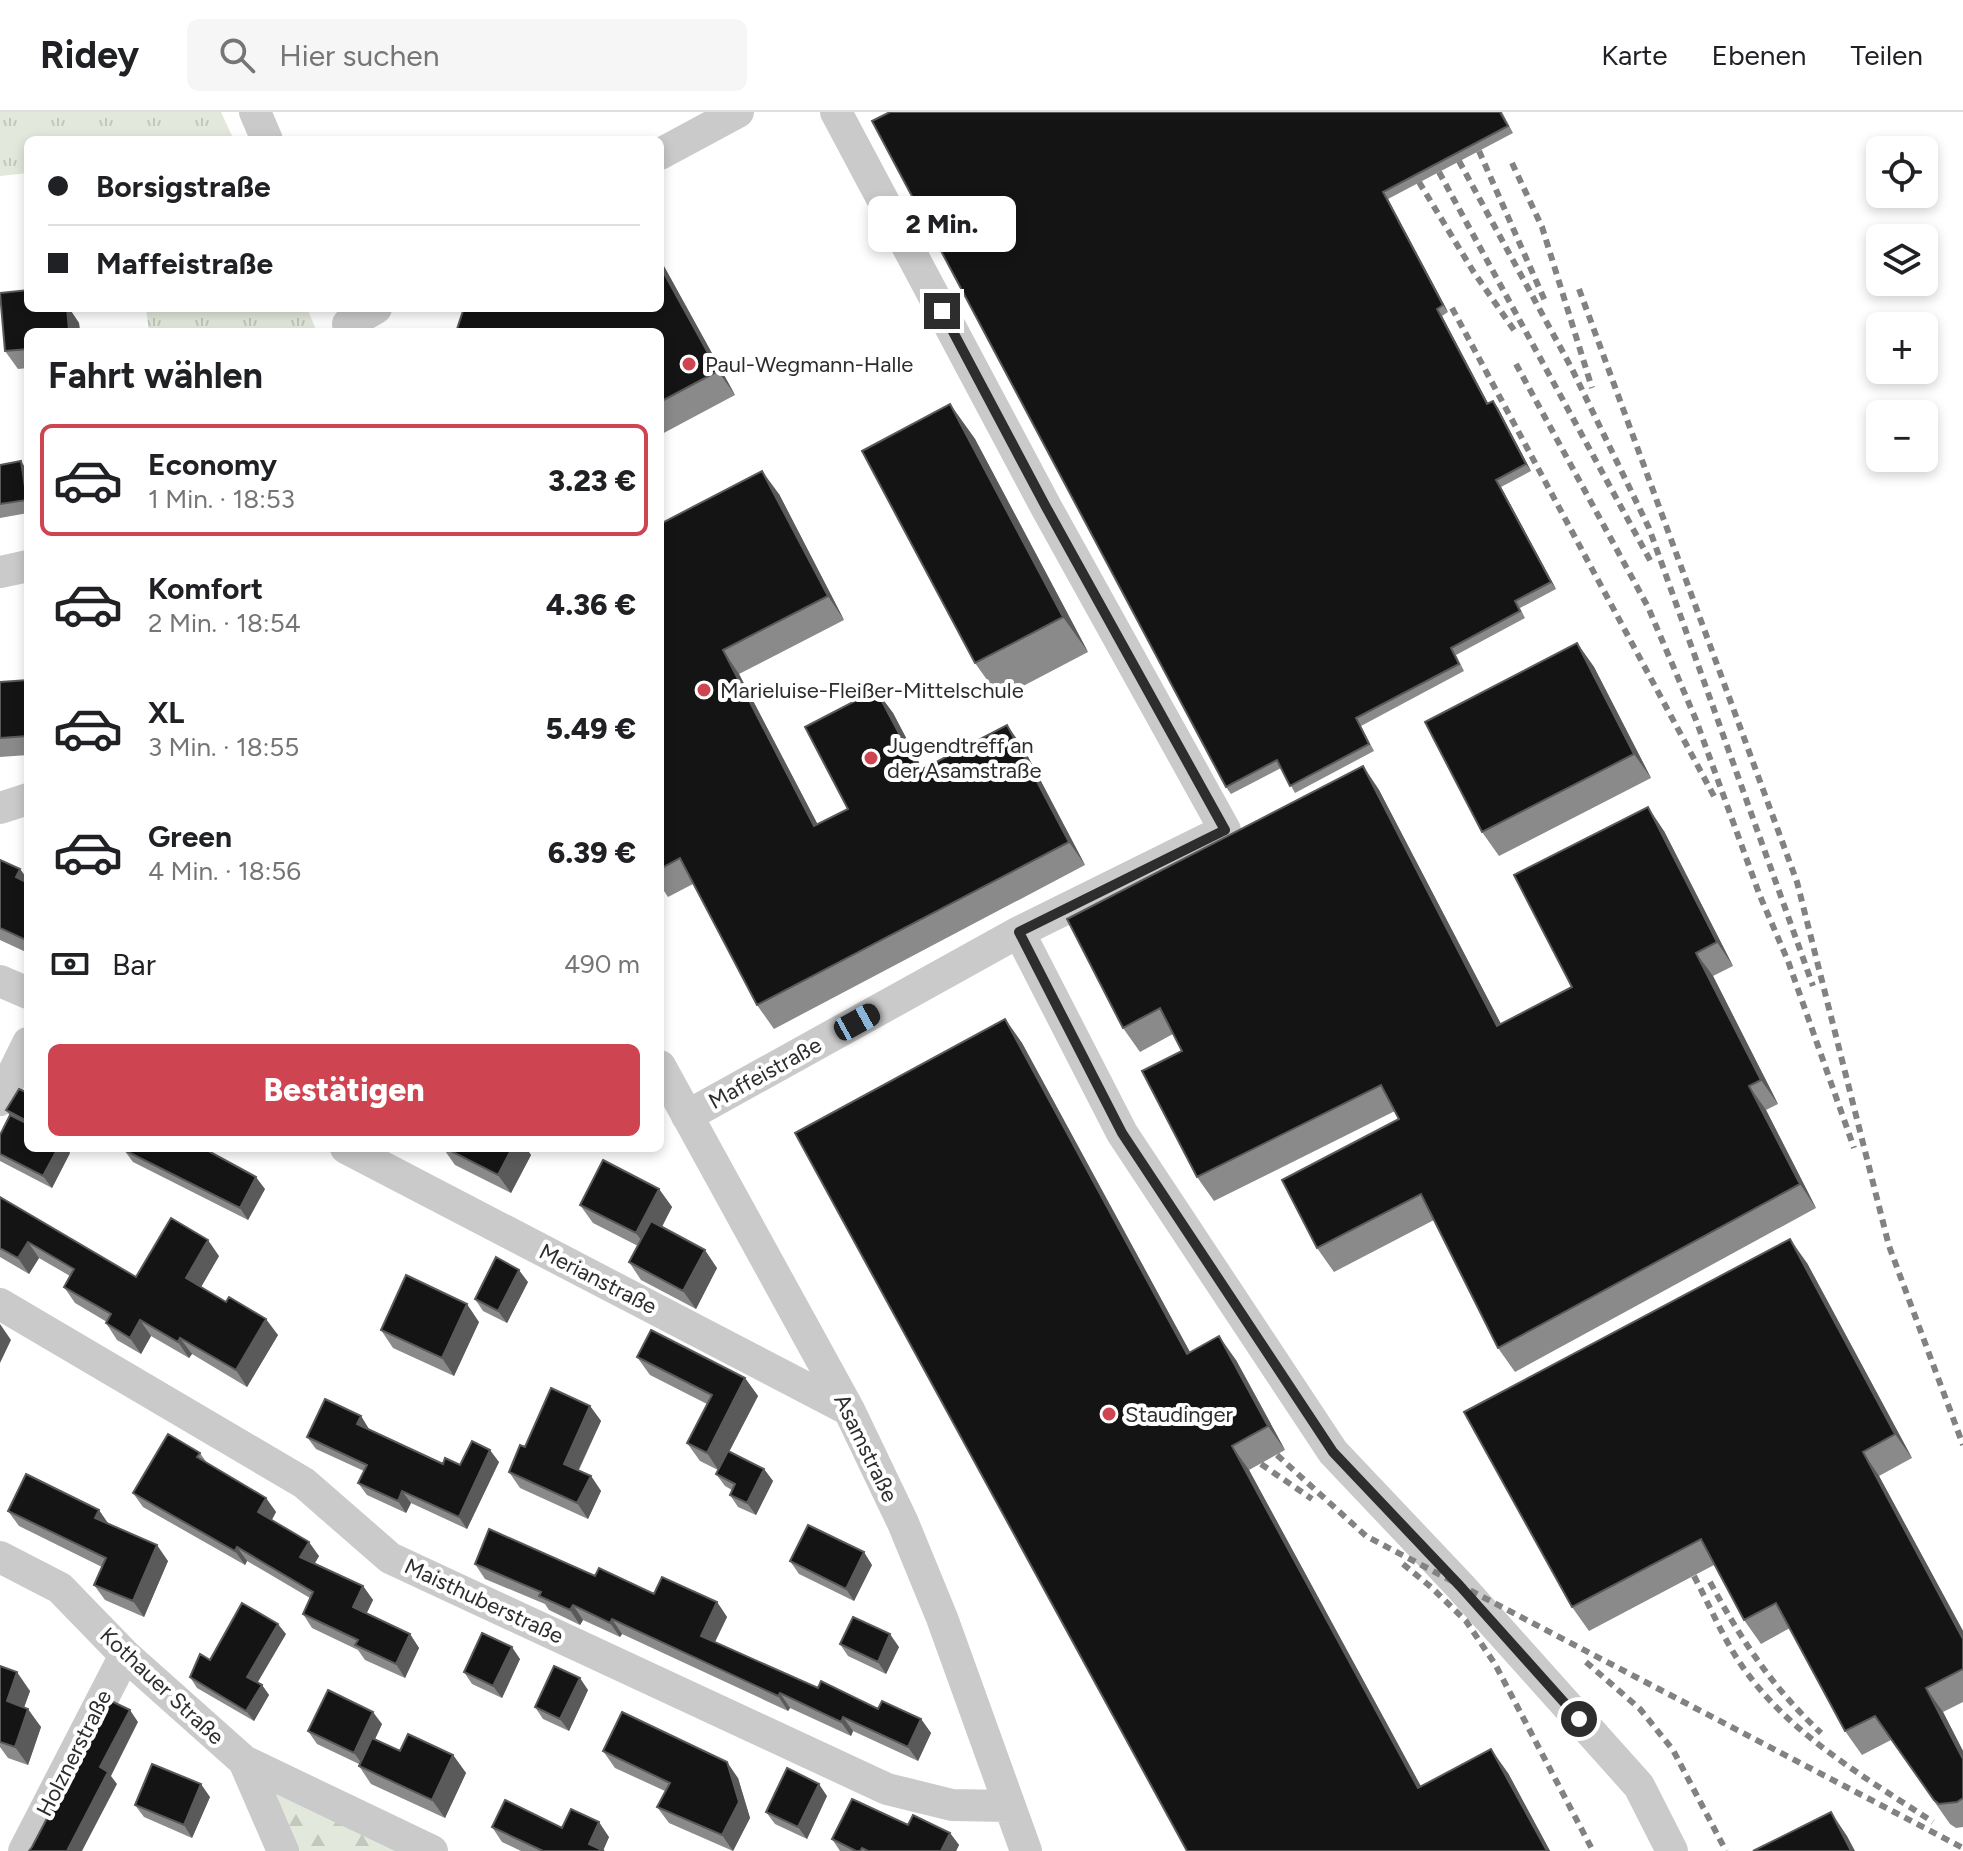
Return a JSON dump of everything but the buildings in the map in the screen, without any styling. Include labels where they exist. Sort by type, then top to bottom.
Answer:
[{"type":"street","points":[[255,112],[265,136]]},
{"type":"street","points":[[664,152],[738,112]]},
{"type":"street","name":"Maffeistraße","points":[[687,1116],[1019,932],[1225,830],[1039,494],[836,112]]},
{"type":"street","points":[[347,321],[367,312]]},
{"type":"street","points":[[0,572],[24,567]]},
{"type":"street","points":[[0,808],[24,800]]},
{"type":"street","points":[[1019,932],[1122,1133],[1333,1452],[1460,1586],[1639,1786],[1672,1851]]},
{"type":"street","points":[[0,981],[24,991]]},
{"type":"street","points":[[0,1100],[24,1051]]},
{"type":"street","name":"Asamstraße","points":[[664,1073],[849,1410],[903,1523],[942,1618],[1026,1851]]},
{"type":"street","name":"Merianstraße","points":[[354,1152],[849,1410]]},
{"type":"street","name":"Maisthuberstraße","points":[[0,1304],[304,1483],[390,1558],[887,1789],[952,1805],[1010,1806]]},
{"type":"street","name":"Kothauer Straße","points":[[0,1557],[60,1588],[125,1655],[244,1761],[283,1851]]},
{"type":"street","name":"Holznerstraße","points":[[24,1851],[125,1655]]},
{"type":"street","points":[[244,1761],[432,1851]]},
{"type":"green space","points":[[0,112],[221,112],[232,136],[24,136],[24,173],[0,176]]},
{"type":"green space","points":[[146,312],[309,312],[315,328],[148,328]]},
{"type":"green space","points":[[260,1777],[403,1851],[295,1851]]},
{"type":"railway","points":[[1479,151],[1545,301]]},
{"type":"railway","points":[[1459,161],[1571,367],[1649,528],[1813,986]]},
{"type":"railway","points":[[1512,163],[1542,227],[1592,388]]},
{"type":"railway","points":[[1439,172],[1651,562]]},
{"type":"railway","points":[[1419,182],[1473,271],[1516,333]]},
{"type":"railway","points":[[1579,289],[1797,882],[1889,1246],[1963,1445]]},
{"type":"railway","points":[[1452,308],[1715,798]]},
{"type":"railway","points":[[1516,364],[1648,607],[1696,720],[1760,896],[1788,961],[1854,1148]]},
{"type":"railway","points":[[1277,1455],[1366,1536],[1963,1848]]},
{"type":"railway","points":[[1261,1464],[1312,1499]]},
{"type":"railway","points":[[1403,1564],[1466,1621],[1495,1664],[1593,1851]]},
{"type":"railway","points":[[1694,1576],[1740,1663],[1780,1711],[1828,1752],[1933,1822]]},
{"type":"railway","points":[[1710,1582],[1759,1662],[1787,1698],[1821,1733]]},
{"type":"railway","points":[[1586,1662],[1640,1709],[1673,1750],[1726,1851]]},
{"type":"place","name":"Paul-Wegmann-Halle","points":[[689,364]]},
{"type":"place","name":"Marieluise-Fleißer-Mittelschule","points":[[704,690]]},
{"type":"place","name":"Jugendtreff an der Asamstraße","points":[[871,758]]},
{"type":"place","name":"Staudinger","points":[[1109,1414]]},
{"type":"route","points":[[942,311],[1046,507],[1209,796],[1225,830],[1019,932],[1122,1133],[1333,1452],[1460,1586],[1579,1719]]}]
